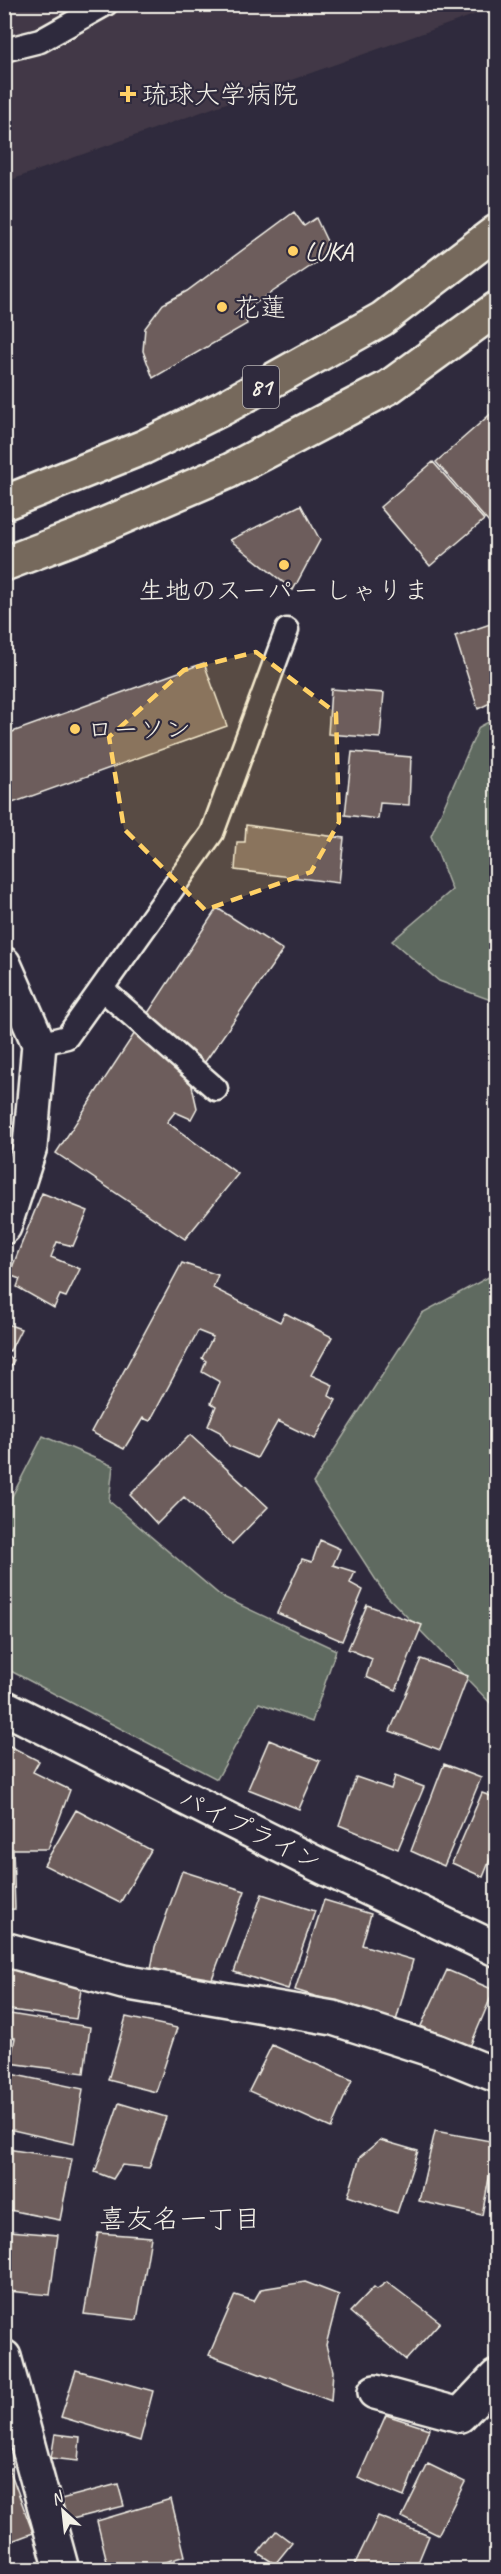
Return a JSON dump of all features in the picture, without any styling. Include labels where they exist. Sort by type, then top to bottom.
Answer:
[{"type":"main road","name":"81","points":[[4,503],[144,447],[286,374],[382,319],[496,232]]},
{"type":"main road","name":"81","points":[[4,564],[78,536],[239,466],[389,387],[496,309]]},
{"type":"street","points":[[4,964],[39,1044],[30,1147],[4,1227]]},
{"type":"street","name":"パイプライン","points":[[4,1707],[317,1864],[496,1948]]},
{"type":"street","points":[[4,1948],[123,1982],[333,2018],[439,2052],[496,2075]]},
{"type":"street","points":[[6,2373],[62,2570]]},
{"type":"street","points":[[375,2392],[460,2415],[496,2377]]},
{"type":"lane","points":[[4,50],[40,41],[106,4]]},
{"type":"lane","points":[[39,1044],[67,1037],[212,832],[287,630]]},
{"type":"lane","points":[[102,989],[216,1089]]},
{"type":"highlighted area","points":[[256,652],[336,713],[339,822],[311,872],[205,910],[124,829],[109,737],[184,670]]},
{"type":"shaded area","name":"琉球大学病院","points":[[496,4],[496,7],[5,182],[4,5]]},
{"type":"green space","points":[[496,718],[496,1002],[439,981],[392,941],[452,890],[431,836],[479,727]]},
{"type":"green space","points":[[496,1273],[496,1709],[385,1594],[313,1483],[422,1313]]},
{"type":"green space","points":[[43,1436],[113,1466],[109,1501],[221,1596],[336,1650],[312,1722],[259,1703],[217,1779],[5,1668],[5,1510]]},
{"type":"building","points":[[294,212],[304,226],[316,218],[332,252],[250,307],[244,315],[247,324],[153,378],[143,351],[145,328],[163,304],[187,291]]},
{"type":"building","points":[[494,411],[496,413],[496,531],[436,462]]},
{"type":"building","points":[[433,462],[484,520],[430,566],[380,507]]},
{"type":"building","name":"生地のスーパー しゃりま","points":[[301,505],[320,540],[293,590],[230,540]]},
{"type":"building","name":"生地のスーパー しゃりま","points":[[496,622],[496,700],[478,709],[455,636]]},
{"type":"building","points":[[204,663],[227,726],[4,806],[4,775],[10,773],[4,759],[4,735]]},
{"type":"building","points":[[331,689],[384,693],[380,738],[328,734]]},
{"type":"building","points":[[352,752],[411,757],[409,805],[380,803],[378,819],[345,815]]},
{"type":"building","points":[[246,825],[344,838],[339,883],[235,870],[237,842],[245,842]]},
{"type":"building","points":[[217,908],[283,950],[191,1082],[197,1108],[191,1119],[175,1112],[167,1122],[238,1174],[185,1239],[56,1153]]},
{"type":"building","points":[[42,1193],[88,1211],[73,1246],[57,1242],[51,1257],[80,1269],[66,1297],[60,1295],[54,1308],[17,1287],[20,1279],[9,1275]]},
{"type":"building","points":[[182,1263],[218,1275],[213,1288],[280,1322],[285,1313],[332,1337],[311,1375],[333,1385],[329,1396],[336,1400],[315,1439],[278,1421],[257,1458],[229,1446],[220,1432],[208,1426],[216,1406],[211,1403],[220,1382],[202,1372],[206,1361],[202,1358],[213,1337],[198,1331],[150,1421],[143,1418],[124,1449],[91,1432]]},
{"type":"building","points":[[4,1323],[21,1329],[10,1351],[4,1348]]},
{"type":"building","points":[[4,1355],[14,1360],[5,1376],[4,1376]]},
{"type":"building","points":[[190,1435],[268,1507],[232,1544],[184,1497],[157,1524],[130,1495]]},
{"type":"building","points":[[320,1540],[340,1549],[333,1565],[355,1572],[350,1583],[363,1590],[342,1641],[277,1613],[302,1559],[312,1562]]},
{"type":"building","points":[[367,1605],[422,1625],[396,1690],[366,1677],[372,1659],[348,1649]]},
{"type":"building","points":[[421,1659],[468,1676],[440,1750],[390,1731]]},
{"type":"building","points":[[269,1740],[320,1761],[299,1809],[248,1789]]},
{"type":"building","points":[[4,1743],[39,1761],[33,1772],[70,1790],[48,1849],[13,1849],[15,1909],[4,1910]]},
{"type":"building","points":[[444,1764],[481,1778],[444,1866],[411,1851]]},
{"type":"building","points":[[395,1776],[424,1787],[398,1849],[339,1825],[356,1777],[391,1789]]},
{"type":"building","points":[[482,1793],[496,1798],[496,1845],[483,1877],[452,1863]]},
{"type":"building","points":[[76,1810],[151,1850],[120,1903],[44,1865]]},
{"type":"building","points":[[182,1871],[245,1891],[210,1984],[151,1970],[155,1947]]},
{"type":"building","points":[[262,1894],[315,1911],[288,1989],[234,1972]]},
{"type":"building","points":[[324,1900],[371,1914],[362,1945],[413,1960],[396,2021],[295,1990]]},
{"type":"building","points":[[4,1967],[83,1979],[76,2019],[4,2009]]},
{"type":"building","points":[[447,1970],[494,1990],[469,2049],[421,2026]]},
{"type":"building","points":[[4,2013],[90,2027],[84,2073],[10,2063],[15,2038],[4,2035]]},
{"type":"building","points":[[126,2017],[177,2028],[156,2092],[108,2080]]},
{"type":"building","points":[[496,2027],[496,2044],[490,2041]]},
{"type":"building","points":[[272,2045],[352,2080],[331,2128],[249,2091]]},
{"type":"building","points":[[6,2073],[83,2089],[74,2144],[4,2128]]},
{"type":"building","points":[[119,2103],[166,2117],[149,2168],[122,2165],[113,2179],[95,2172]]},
{"type":"building","points":[[435,2131],[496,2142],[482,2215],[419,2201]]},
{"type":"building","points":[[380,2140],[418,2151],[397,2213],[348,2196],[360,2157]]},
{"type":"building","points":[[7,2149],[72,2159],[60,2220],[4,2209]]},
{"type":"building","points":[[496,2189],[496,2212],[491,2211]]},
{"type":"building","points":[[9,2231],[58,2235],[50,2295],[8,2291],[8,2265],[4,2259]]},
{"type":"building","points":[[98,2233],[151,2237],[137,2320],[84,2314]]},
{"type":"building","points":[[305,2282],[339,2295],[326,2345],[333,2371],[331,2401],[209,2355],[235,2295],[254,2301],[261,2289]]},
{"type":"building","points":[[387,2282],[440,2322],[406,2360],[350,2312],[374,2287],[377,2289]]},
{"type":"building","points":[[76,2370],[153,2391],[140,2441],[61,2417]]},
{"type":"building","points":[[386,2415],[429,2429],[404,2497],[358,2478]]},
{"type":"building","points":[[55,2434],[80,2437],[78,2461],[51,2458]]},
{"type":"building","points":[[428,2464],[465,2482],[438,2535],[402,2517]]},
{"type":"building","points":[[9,2468],[33,2533],[4,2544],[4,2469]]},
{"type":"building","points":[[118,2484],[124,2506],[68,2520],[61,2499]]},
{"type":"building","points":[[171,2499],[185,2556],[138,2570],[109,2570],[97,2521]]},
{"type":"building","points":[[378,2516],[429,2536],[415,2570],[352,2570]]},
{"type":"building","points":[[276,2531],[292,2543],[275,2564],[258,2553]]},
{"type":"place","name":"琉球大学病院","points":[[128,94]]},
{"type":"place","name":"LUKA","points":[[293,251]]},
{"type":"place","name":"花蓮","points":[[222,307]]},
{"type":"place","name":"生地のスーパー しゃりま","points":[[284,565]]},
{"type":"place","name":"ローソン","points":[[75,729]]},
{"type":"district","name":"喜友名一丁目","points":[[180,2219]]}]
